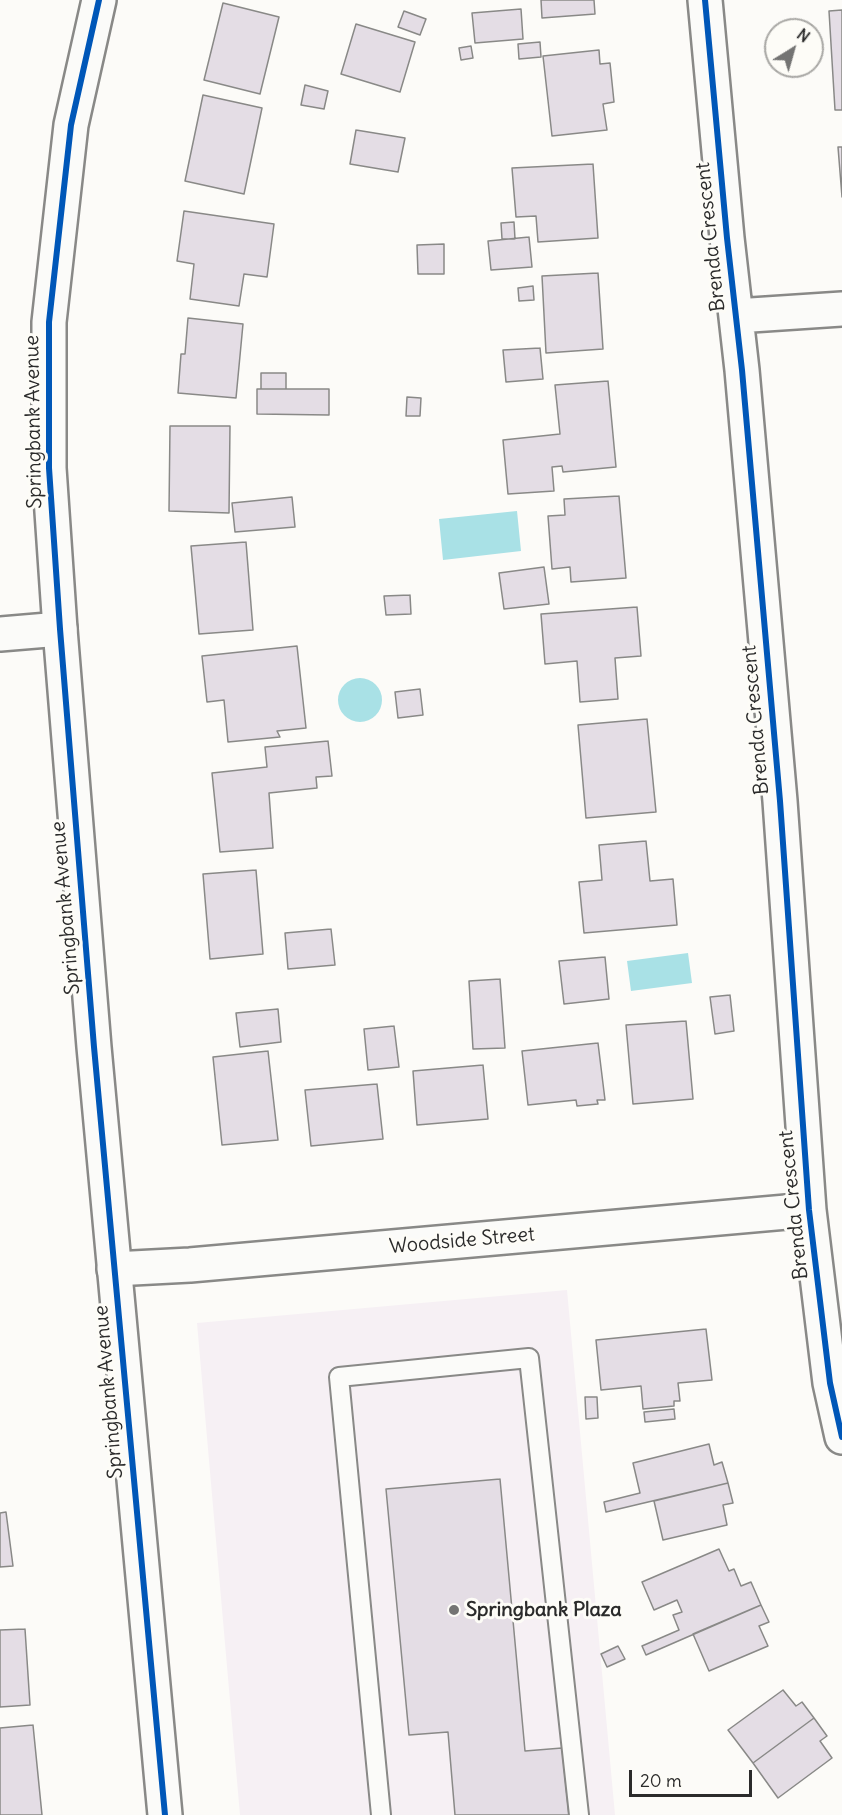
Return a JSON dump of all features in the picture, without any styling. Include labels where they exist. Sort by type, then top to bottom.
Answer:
[{"type":"street","name":"Springbank Avenue","points":[[99,0],[71,125],[49,322],[49,468],[60,629],[114,1269],[165,1815]]},
{"type":"street","name":"Brenda Crescent","points":[[705,0],[742,370],[783,839],[809,1210],[831,1388],[842,1437]]},
{"type":"street","points":[[736,316],[842,309]]},
{"type":"street","points":[[0,634],[60,629]]},
{"type":"street","name":"Woodside Street","points":[[114,1269],[190,1265],[809,1210]]},
{"type":"lane","points":[[381,1815],[339,1377],[529,1358],[579,1815]]},
{"type":"shaded area","points":[[567,1290],[615,1815],[240,1815],[197,1323]]},
{"type":"water","points":[[517,511],[521,551],[443,560],[439,519]]},
{"type":"water","points":[[360,678],[376,684],[382,700],[376,716],[360,722],[344,716],[338,700],[344,684]]},
{"type":"water","points":[[688,953],[692,983],[631,991],[627,961]]},
{"type":"building","points":[[541,0],[594,0],[595,14],[542,18]]},
{"type":"building","points":[[223,3],[279,17],[260,94],[204,80]]},
{"type":"building","points":[[521,9],[523,39],[475,43],[472,13]]},
{"type":"building","points":[[842,10],[842,110],[835,110],[829,11]]},
{"type":"building","points":[[404,11],[426,19],[420,35],[398,27]]},
{"type":"building","points":[[356,24],[415,42],[400,92],[341,74]]},
{"type":"building","points":[[540,42],[541,57],[519,59],[518,44]]},
{"type":"building","points":[[471,46],[473,58],[461,60],[459,48]]},
{"type":"building","points":[[599,50],[600,64],[610,63],[614,102],[603,104],[607,130],[552,136],[543,56]]},
{"type":"building","points":[[305,85],[328,91],[324,109],[301,105]]},
{"type":"building","points":[[203,95],[262,108],[244,194],[185,181]]},
{"type":"building","points":[[356,130],[405,138],[398,172],[350,164]]},
{"type":"building","points":[[838,147],[842,147],[842,197]]},
{"type":"building","points":[[593,164],[598,238],[538,242],[536,216],[516,217],[512,168]]},
{"type":"building","points":[[184,211],[274,224],[267,277],[244,274],[239,306],[190,299],[194,264],[177,261]]},
{"type":"building","points":[[514,222],[515,239],[502,239],[501,223]]},
{"type":"building","points":[[529,237],[532,267],[491,270],[488,241]]},
{"type":"building","points":[[444,244],[444,274],[418,274],[417,245]]},
{"type":"building","points":[[598,273],[603,349],[546,353],[542,276]]},
{"type":"building","points":[[533,286],[534,300],[519,301],[518,288]]},
{"type":"building","points":[[188,318],[243,324],[236,398],[178,393],[181,354],[185,354]]},
{"type":"building","points":[[540,348],[543,379],[506,382],[503,350]]},
{"type":"building","points":[[261,373],[286,373],[286,389],[261,389]]},
{"type":"building","points":[[608,381],[616,467],[563,472],[562,466],[552,467],[554,491],[508,494],[503,440],[560,434],[555,385]]},
{"type":"building","points":[[257,389],[329,389],[329,415],[257,414]]},
{"type":"building","points":[[407,397],[421,398],[420,416],[406,416]]},
{"type":"building","points":[[170,426],[230,426],[229,513],[169,511]]},
{"type":"building","points":[[619,496],[626,578],[571,582],[570,567],[552,569],[548,516],[565,515],[564,499]]},
{"type":"building","points":[[292,497],[295,527],[235,532],[232,503]]},
{"type":"building","points":[[246,542],[253,630],[199,634],[191,546]]},
{"type":"building","points":[[544,567],[549,604],[504,609],[499,573]]},
{"type":"building","points":[[410,595],[411,614],[386,615],[384,596]]},
{"type":"building","points":[[637,607],[641,656],[615,658],[618,699],[580,702],[577,661],[545,664],[541,614]]},
{"type":"building","points":[[297,646],[306,728],[277,731],[280,737],[228,742],[224,700],[207,702],[202,656]]},
{"type":"building","points":[[420,689],[423,715],[398,718],[395,692]]},
{"type":"building","points":[[647,719],[656,812],[586,818],[578,725]]},
{"type":"building","points":[[328,741],[332,776],[316,777],[317,788],[269,793],[273,848],[220,852],[212,773],[267,767],[265,747]]},
{"type":"building","points":[[646,841],[650,881],[673,879],[677,925],[584,933],[579,882],[602,880],[599,845]]},
{"type":"building","points":[[256,870],[263,954],[210,959],[203,874]]},
{"type":"building","points":[[331,929],[335,965],[288,969],[285,933]]},
{"type":"building","points":[[605,957],[609,999],[564,1004],[559,961]]},
{"type":"building","points":[[500,979],[505,1048],[473,1049],[469,981]]},
{"type":"building","points":[[730,995],[734,1031],[715,1034],[710,997]]},
{"type":"building","points":[[278,1009],[281,1042],[240,1047],[236,1013]]},
{"type":"building","points":[[686,1021],[693,1099],[633,1104],[626,1025]]},
{"type":"building","points":[[394,1026],[399,1067],[368,1070],[364,1029]]},
{"type":"building","points":[[598,1043],[605,1100],[597,1100],[598,1104],[577,1106],[576,1100],[528,1105],[522,1051]]},
{"type":"building","points":[[268,1051],[278,1140],[222,1145],[213,1057]]},
{"type":"building","points":[[483,1065],[488,1119],[417,1125],[413,1071]]},
{"type":"building","points":[[377,1084],[383,1139],[311,1146],[305,1090]]},
{"type":"building","points":[[706,1329],[712,1380],[678,1383],[680,1401],[674,1401],[674,1406],[643,1409],[641,1386],[601,1390],[596,1340]]},
{"type":"building","points":[[585,1397],[597,1397],[598,1418],[586,1419]]},
{"type":"building","points":[[674,1409],[675,1419],[645,1422],[644,1412]]},
{"type":"building","points":[[709,1444],[714,1465],[722,1462],[728,1483],[606,1512],[604,1502],[640,1493],[633,1463]]},
{"type":"building","name":"Springbank Plaza","points":[[500,1479],[525,1751],[562,1748],[569,1815],[455,1815],[448,1732],[409,1735],[386,1489]]},
{"type":"building","points":[[728,1483],[733,1503],[723,1505],[727,1525],[663,1540],[654,1501]]},
{"type":"building","points":[[6,1512],[13,1566],[0,1567],[0,1513]]},
{"type":"building","points":[[719,1549],[729,1571],[734,1569],[741,1586],[751,1582],[761,1605],[646,1655],[642,1646],[679,1630],[673,1615],[682,1612],[677,1600],[654,1610],[642,1582]]},
{"type":"building","points":[[761,1605],[769,1622],[759,1626],[768,1646],[709,1671],[693,1634]]},
{"type":"building","points":[[25,1629],[30,1705],[0,1707],[0,1630]]},
{"type":"building","points":[[618,1646],[625,1659],[607,1667],[601,1654]]},
{"type":"building","points":[[783,1690],[796,1706],[802,1702],[814,1718],[753,1763],[728,1730]]},
{"type":"building","points":[[814,1718],[827,1736],[820,1741],[832,1758],[778,1798],[753,1763]]},
{"type":"building","points":[[33,1725],[42,1815],[0,1815],[0,1728]]},
{"type":"cycle path","points":[[99,0],[71,125],[49,322],[49,468],[94,1047],[165,1815]]},
{"type":"cycle path","points":[[705,0],[742,370],[780,801],[809,1210],[830,1383],[842,1437]]},
{"type":"place","name":"Springbank Plaza","points":[[454,1610]]}]
